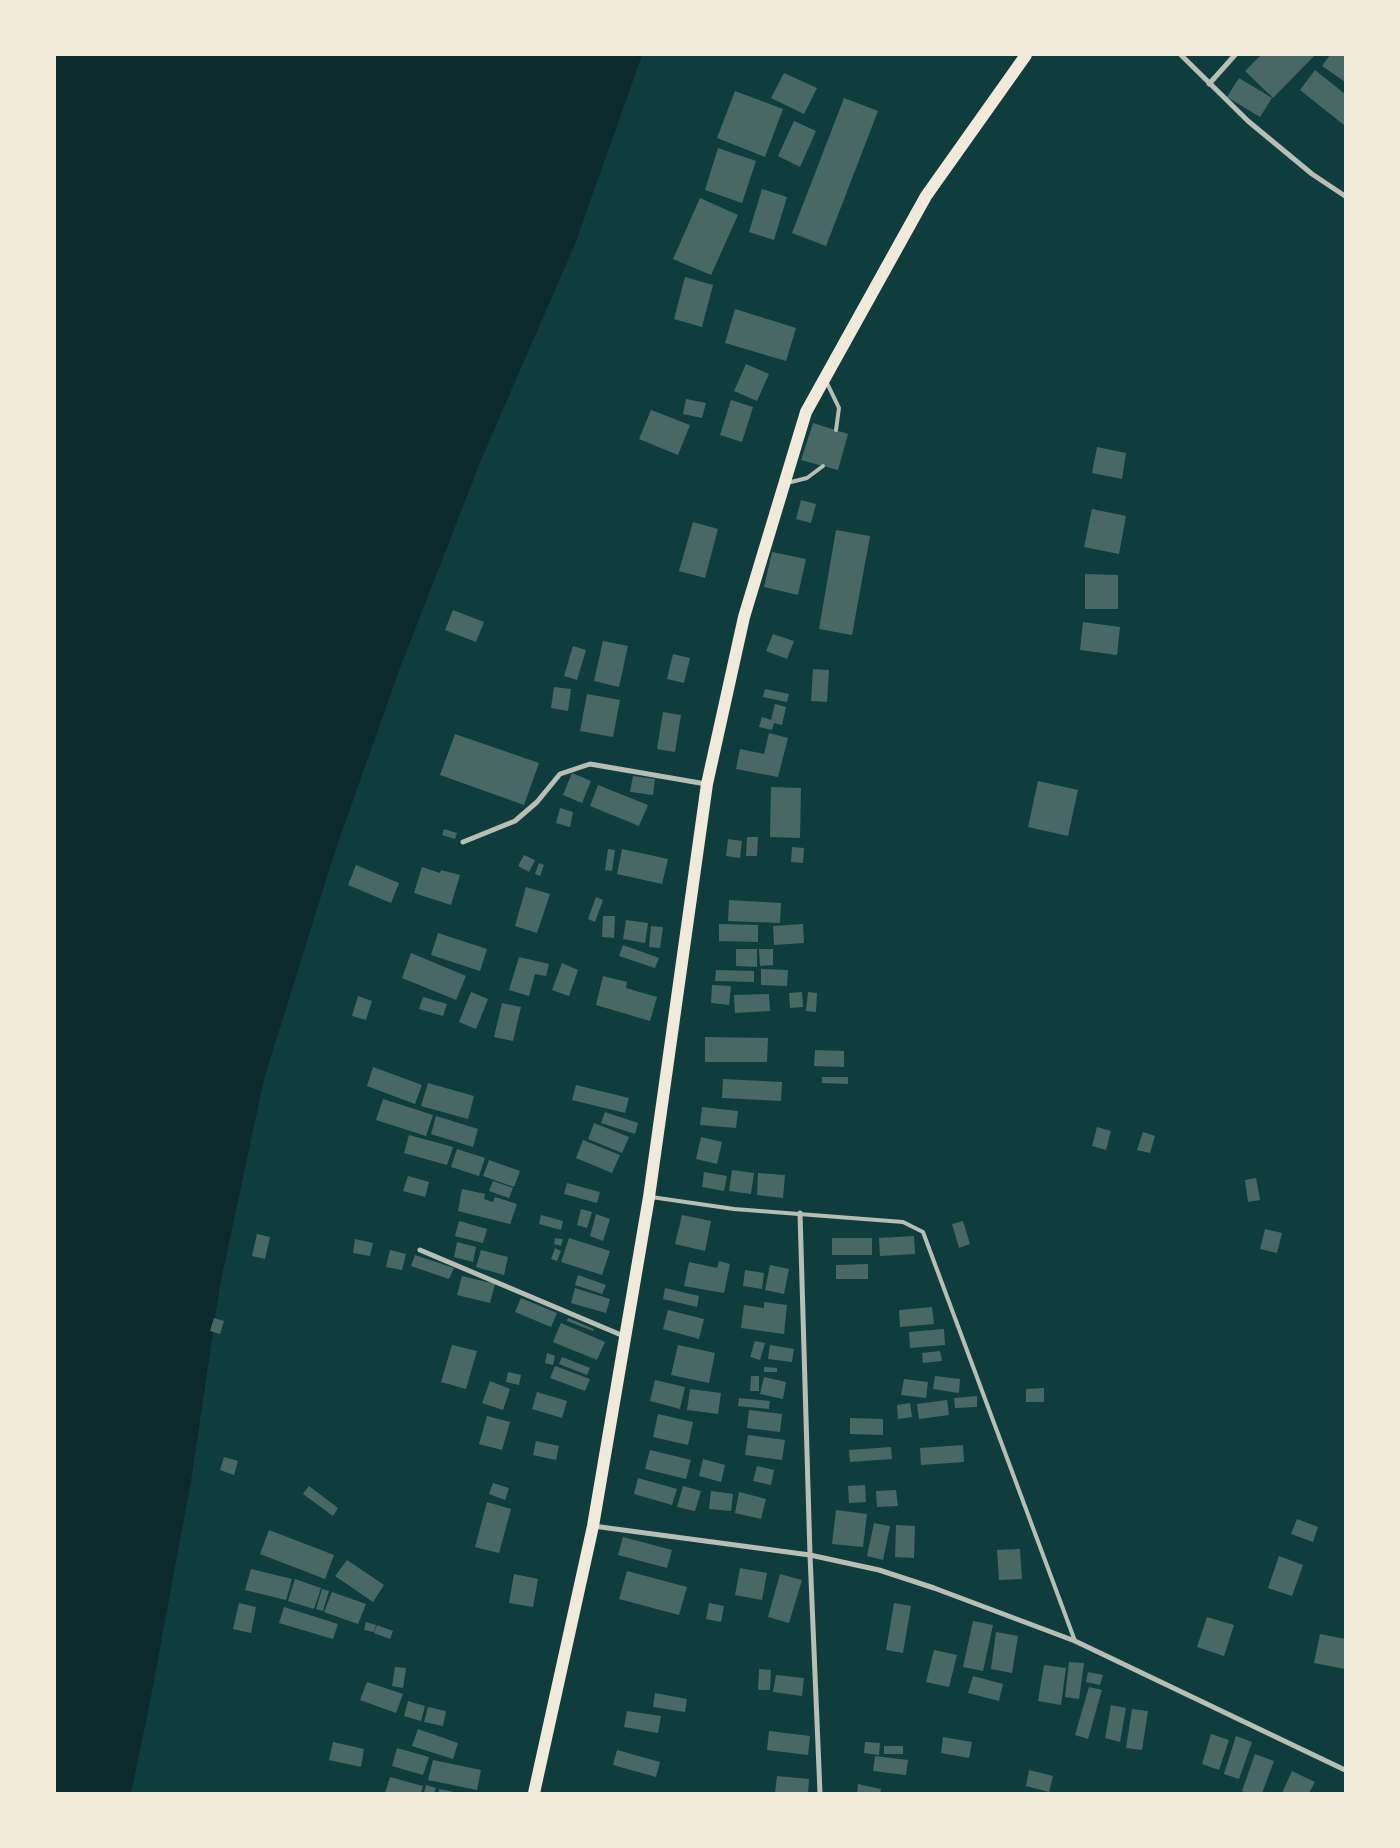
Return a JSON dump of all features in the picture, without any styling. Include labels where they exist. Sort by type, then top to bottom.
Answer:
[{"type":"main road","points":[[534,1793],[593,1526],[649,1197],[707,784],[744,617],[806,412],[926,196],[1026,55]]},
{"type":"street","points":[[1181,55],[1255,127],[1312,174],[1345,196]]},
{"type":"street","points":[[1210,84],[1235,55]]},
{"type":"street","points":[[463,842],[515,821],[537,802],[560,774],[590,764],[707,784]]},
{"type":"street","points":[[800,1213],[810,1556],[820,1793]]},
{"type":"street","points":[[420,1250],[626,1337]]},
{"type":"street","points":[[593,1526],[810,1556],[879,1570],[934,1588],[1075,1642],[1345,1770]]},
{"type":"lane","points":[[825,379],[839,408],[836,430]]},
{"type":"lane","points":[[784,483],[807,478],[823,466]]},
{"type":"lane","points":[[649,1197],[734,1209],[903,1222],[923,1232],[1075,1642]]},
{"type":"water","points":[[55,55],[642,55],[575,244],[481,460],[400,668],[335,851],[264,1079],[220,1285],[191,1481],[131,1793],[55,1793]]},
{"type":"building","points":[[1261,55],[1315,55],[1273,98],[1245,71]]},
{"type":"building","points":[[1330,55],[1345,55],[1345,82],[1322,66]]},
{"type":"building","points":[[1315,70],[1345,94],[1344,125],[1300,90]]},
{"type":"building","points":[[784,73],[817,88],[804,114],[771,98]]},
{"type":"building","points":[[1239,78],[1272,98],[1260,117],[1227,97]]},
{"type":"building","points":[[735,91],[783,109],[765,157],[717,138]]},
{"type":"building","points":[[844,98],[878,111],[826,246],[792,233]]},
{"type":"building","points":[[794,121],[816,131],[800,167],[778,156]]},
{"type":"building","points":[[718,148],[756,161],[742,203],[705,190]]},
{"type":"building","points":[[762,189],[787,197],[774,240],[749,232]]},
{"type":"building","points":[[700,198],[738,215],[711,275],[673,259]]},
{"type":"building","points":[[685,277],[713,285],[702,327],[674,319]]},
{"type":"building","points":[[735,309],[796,328],[786,361],[725,343]]},
{"type":"building","points":[[746,364],[769,374],[757,401],[734,391]]},
{"type":"building","points":[[686,399],[706,403],[702,418],[683,414]]},
{"type":"building","points":[[731,400],[753,407],[742,442],[720,435]]},
{"type":"building","points":[[651,410],[690,425],[678,455],[639,439]]},
{"type":"building","points":[[813,423],[848,434],[838,470],[801,460]]},
{"type":"building","points":[[1097,447],[1126,453],[1122,479],[1092,473]]},
{"type":"building","points":[[801,500],[816,504],[811,523],[796,519]]},
{"type":"building","points":[[1092,509],[1126,516],[1119,554],[1084,547]]},
{"type":"building","points":[[693,522],[718,529],[705,578],[679,571]]},
{"type":"building","points":[[836,530],[870,536],[852,635],[819,629]]},
{"type":"building","points":[[772,552],[806,559],[798,595],[764,587]]},
{"type":"building","points":[[1085,574],[1118,575],[1118,609],[1085,609]]},
{"type":"building","points":[[453,610],[484,622],[476,642],[445,630]]},
{"type":"building","points":[[1083,622],[1120,627],[1117,655],[1080,650]]},
{"type":"building","points":[[773,634],[794,641],[787,659],[766,651]]},
{"type":"building","points":[[603,641],[628,646],[619,687],[594,681]]},
{"type":"building","points":[[573,646],[586,650],[577,680],[564,676]]},
{"type":"building","points":[[673,654],[690,658],[684,683],[667,679]]},
{"type":"building","points":[[813,669],[829,670],[827,702],[811,701]]},
{"type":"building","points":[[554,687],[571,689],[568,711],[551,708]]},
{"type":"building","points":[[765,689],[789,694],[787,702],[763,697]]},
{"type":"building","points":[[587,694],[620,700],[613,737],[580,731]]},
{"type":"building","points":[[775,704],[786,707],[782,725],[774,723],[772,730],[759,727],[762,717],[771,720]]},
{"type":"building","points":[[663,712],[681,715],[675,752],[657,749]]},
{"type":"building","points":[[769,733],[788,738],[778,777],[736,769],[740,749],[764,754]]},
{"type":"building","points":[[455,734],[539,763],[524,805],[440,775]]},
{"type":"building","points":[[572,773],[591,781],[582,803],[563,795]]},
{"type":"building","points":[[633,776],[655,779],[653,795],[630,792]]},
{"type":"building","points":[[1038,781],[1078,790],[1068,836],[1028,827]]},
{"type":"building","points":[[598,785],[648,805],[639,826],[590,806]]},
{"type":"building","points":[[771,787],[801,788],[800,838],[770,837]]},
{"type":"building","points":[[560,808],[573,812],[570,827],[556,823]]},
{"type":"building","points":[[444,829],[457,833],[455,839],[442,835]]},
{"type":"building","points":[[747,837],[758,837],[757,856],[746,856]]},
{"type":"building","points":[[728,839],[742,841],[740,858],[726,856]]},
{"type":"building","points":[[792,847],[804,848],[803,863],[791,862]]},
{"type":"building","points":[[608,849],[615,850],[612,871],[605,870]]},
{"type":"building","points":[[622,849],[668,859],[662,884],[617,874]]},
{"type":"building","points":[[524,855],[535,860],[529,872],[518,866]]},
{"type":"building","points":[[539,863],[544,865],[540,876],[535,874]]},
{"type":"building","points":[[356,865],[399,883],[391,903],[348,885]]},
{"type":"building","points":[[422,867],[440,873],[441,870],[460,875],[451,905],[414,893]]},
{"type":"building","points":[[526,887],[550,894],[537,933],[515,926]]},
{"type":"building","points":[[596,897],[603,900],[595,922],[588,919]]},
{"type":"building","points":[[729,900],[781,903],[780,923],[728,921]]},
{"type":"building","points":[[603,916],[615,916],[614,938],[602,937]]},
{"type":"building","points":[[626,920],[648,923],[645,943],[623,939]]},
{"type":"building","points":[[719,924],[758,925],[758,942],[719,941]]},
{"type":"building","points":[[803,924],[804,943],[774,945],[773,926]]},
{"type":"building","points":[[651,926],[663,927],[660,948],[649,947]]},
{"type":"building","points":[[438,933],[487,949],[480,971],[431,955]]},
{"type":"building","points":[[623,945],[659,958],[655,968],[619,956]]},
{"type":"building","points":[[736,949],[757,949],[757,967],[736,966]]},
{"type":"building","points":[[759,949],[773,949],[773,965],[760,966]]},
{"type":"building","points":[[411,953],[466,976],[456,1000],[402,978]]},
{"type":"building","points":[[519,957],[549,964],[546,976],[535,974],[529,996],[509,990]]},
{"type":"building","points":[[562,963],[578,970],[569,996],[552,990]]},
{"type":"building","points":[[761,969],[788,970],[787,986],[761,985]]},
{"type":"building","points":[[716,970],[754,971],[754,982],[715,981]]},
{"type":"building","points":[[603,976],[627,982],[626,988],[657,997],[650,1021],[596,1005]]},
{"type":"building","points":[[712,985],[731,986],[729,1005],[711,1003]]},
{"type":"building","points":[[471,992],[488,999],[476,1029],[459,1022]]},
{"type":"building","points":[[802,992],[803,1007],[790,1008],[789,993]]},
{"type":"building","points":[[808,992],[817,993],[816,1012],[806,1011]]},
{"type":"building","points":[[769,994],[770,1011],[735,1013],[734,995]]},
{"type":"building","points":[[358,996],[372,1001],[366,1020],[352,1016]]},
{"type":"building","points":[[423,997],[447,1004],[443,1016],[419,1009]]},
{"type":"building","points":[[502,1003],[521,1007],[513,1041],[494,1037]]},
{"type":"building","points":[[705,1037],[768,1038],[767,1062],[705,1062]]},
{"type":"building","points":[[815,1050],[844,1051],[844,1067],[814,1066]]},
{"type":"building","points":[[373,1067],[422,1085],[415,1104],[367,1086]]},
{"type":"building","points":[[822,1077],[848,1077],[848,1084],[822,1083]]},
{"type":"building","points":[[723,1079],[782,1082],[781,1101],[722,1098]]},
{"type":"building","points":[[428,1083],[474,1096],[468,1119],[421,1106]]},
{"type":"building","points":[[576,1085],[629,1098],[625,1113],[572,1100]]},
{"type":"building","points":[[383,1099],[433,1115],[426,1136],[376,1120]]},
{"type":"building","points":[[702,1107],[738,1111],[736,1128],[700,1125]]},
{"type":"building","points":[[605,1112],[638,1123],[635,1134],[601,1123]]},
{"type":"building","points":[[436,1116],[478,1129],[473,1147],[431,1134]]},
{"type":"building","points":[[594,1123],[629,1137],[622,1153],[588,1139]]},
{"type":"building","points":[[1097,1127],[1111,1131],[1106,1150],[1092,1146]]},
{"type":"building","points":[[1143,1132],[1155,1136],[1150,1153],[1137,1150]]},
{"type":"building","points":[[409,1135],[453,1147],[447,1165],[404,1153]]},
{"type":"building","points":[[701,1137],[722,1142],[717,1164],[696,1159]]},
{"type":"building","points":[[583,1140],[620,1155],[612,1173],[576,1158]]},
{"type":"building","points":[[457,1149],[485,1158],[479,1176],[451,1167]]},
{"type":"building","points":[[489,1160],[520,1171],[514,1187],[483,1176]]},
{"type":"building","points":[[732,1170],[754,1173],[751,1194],[729,1191]]},
{"type":"building","points":[[704,1172],[727,1176],[724,1191],[702,1187]]},
{"type":"building","points":[[758,1173],[785,1175],[783,1198],[757,1195]]},
{"type":"building","points":[[408,1176],[429,1182],[425,1197],[403,1191]]},
{"type":"building","points":[[1256,1178],[1260,1200],[1248,1202],[1245,1180]]},
{"type":"building","points":[[493,1181],[513,1188],[509,1198],[489,1191]]},
{"type":"building","points":[[567,1183],[600,1192],[597,1203],[564,1194]]},
{"type":"building","points":[[462,1189],[485,1194],[484,1199],[493,1202],[495,1197],[517,1204],[510,1224],[458,1211]]},
{"type":"building","points":[[581,1209],[592,1212],[587,1228],[577,1225]]},
{"type":"building","points":[[596,1214],[610,1219],[603,1241],[590,1236]]},
{"type":"building","points":[[541,1215],[563,1221],[561,1230],[539,1224]]},
{"type":"building","points":[[682,1215],[711,1221],[705,1251],[675,1244]]},
{"type":"building","points":[[459,1221],[487,1229],[483,1243],[455,1236]]},
{"type":"building","points":[[963,1221],[970,1244],[959,1248],[952,1224]]},
{"type":"building","points":[[1265,1229],[1282,1233],[1277,1253],[1260,1249]]},
{"type":"building","points":[[257,1234],[270,1237],[265,1259],[252,1256]]},
{"type":"building","points":[[914,1236],[915,1254],[880,1256],[879,1238]]},
{"type":"building","points":[[555,1238],[563,1239],[561,1246],[554,1244]]},
{"type":"building","points":[[569,1238],[610,1251],[602,1275],[561,1262]]},
{"type":"building","points":[[832,1238],[872,1238],[872,1255],[832,1255]]},
{"type":"building","points":[[355,1239],[373,1243],[370,1256],[353,1253]]},
{"type":"building","points":[[457,1242],[476,1247],[473,1262],[454,1257]]},
{"type":"building","points":[[555,1248],[561,1251],[557,1261],[551,1259]]},
{"type":"building","points":[[390,1250],[406,1254],[402,1270],[386,1267]]},
{"type":"building","points":[[481,1250],[508,1257],[504,1275],[476,1267]]},
{"type":"building","points":[[415,1255],[454,1268],[449,1279],[411,1266]]},
{"type":"building","points":[[719,1261],[730,1264],[724,1293],[684,1286],[689,1262],[717,1268]]},
{"type":"building","points":[[868,1264],[868,1279],[836,1279],[836,1265]]},
{"type":"building","points":[[770,1265],[789,1269],[784,1294],[765,1290]]},
{"type":"building","points":[[745,1270],[764,1273],[762,1289],[743,1286]]},
{"type":"building","points":[[578,1275],[606,1285],[602,1294],[575,1285]]},
{"type":"building","points":[[462,1276],[495,1284],[490,1303],[457,1295]]},
{"type":"building","points":[[575,1288],[610,1299],[606,1313],[571,1303]]},
{"type":"building","points":[[665,1288],[699,1296],[697,1307],[663,1299]]},
{"type":"building","points":[[521,1298],[557,1313],[551,1327],[515,1312]]},
{"type":"building","points":[[764,1302],[787,1305],[784,1334],[741,1328],[744,1305],[764,1308]]},
{"type":"building","points":[[932,1307],[934,1324],[900,1327],[899,1310]]},
{"type":"building","points":[[668,1310],[704,1319],[699,1339],[663,1329]]},
{"type":"building","points":[[214,1318],[224,1321],[220,1334],[210,1331]]},
{"type":"building","points":[[568,1318],[594,1329],[593,1331],[567,1321]]},
{"type":"building","points":[[561,1323],[605,1342],[597,1360],[553,1342]]},
{"type":"building","points":[[944,1329],[945,1345],[910,1348],[909,1332]]},
{"type":"building","points":[[755,1341],[765,1343],[760,1360],[750,1357]]},
{"type":"building","points":[[452,1345],[477,1351],[466,1389],[441,1382]]},
{"type":"building","points":[[678,1345],[715,1353],[709,1383],[671,1375]]},
{"type":"building","points":[[770,1345],[794,1349],[792,1362],[768,1359]]},
{"type":"building","points":[[940,1351],[942,1361],[923,1363],[922,1353]]},
{"type":"building","points":[[547,1353],[555,1356],[553,1365],[545,1363]]},
{"type":"building","points":[[562,1357],[590,1368],[587,1375],[559,1364]]},
{"type":"building","points":[[555,1366],[590,1379],[585,1391],[550,1378]]},
{"type":"building","points":[[764,1367],[777,1368],[777,1372],[764,1372]]},
{"type":"building","points":[[508,1372],[521,1375],[519,1385],[506,1382]]},
{"type":"building","points":[[751,1376],[759,1376],[759,1391],[750,1391]]},
{"type":"building","points":[[935,1376],[960,1379],[959,1393],[933,1389]]},
{"type":"building","points":[[764,1377],[786,1382],[783,1399],[760,1394]]},
{"type":"building","points":[[904,1379],[928,1382],[926,1398],[901,1395]]},
{"type":"building","points":[[655,1380],[685,1387],[680,1409],[650,1401]]},
{"type":"building","points":[[490,1381],[510,1389],[503,1410],[482,1403]]},
{"type":"building","points":[[1044,1388],[1044,1402],[1026,1402],[1026,1389]]},
{"type":"building","points":[[690,1389],[721,1393],[718,1414],[687,1410]]},
{"type":"building","points":[[537,1392],[567,1401],[562,1418],[532,1409]]},
{"type":"building","points":[[977,1396],[977,1407],[955,1408],[954,1398]]},
{"type":"building","points":[[739,1398],[770,1401],[769,1409],[738,1406]]},
{"type":"building","points":[[947,1400],[949,1415],[919,1419],[917,1404]]},
{"type":"building","points":[[910,1403],[912,1417],[898,1419],[897,1405]]},
{"type":"building","points":[[749,1410],[782,1414],[780,1432],[747,1428]]},
{"type":"building","points":[[658,1414],[693,1422],[688,1445],[653,1437]]},
{"type":"building","points":[[487,1416],[510,1422],[502,1450],[479,1444]]},
{"type":"building","points":[[850,1418],[883,1419],[883,1435],[850,1434]]},
{"type":"building","points":[[748,1435],[785,1440],[782,1460],[745,1455]]},
{"type":"building","points":[[536,1441],[559,1446],[556,1460],[533,1455]]},
{"type":"building","points":[[963,1445],[964,1462],[921,1465],[920,1448]]},
{"type":"building","points":[[891,1447],[892,1459],[850,1462],[849,1450]]},
{"type":"building","points":[[650,1450],[691,1460],[686,1479],[645,1469]]},
{"type":"building","points":[[224,1457],[238,1461],[234,1475],[220,1470]]},
{"type":"building","points":[[703,1459],[725,1465],[721,1482],[699,1476]]},
{"type":"building","points":[[757,1466],[774,1470],[771,1485],[753,1481]]},
{"type":"building","points":[[638,1478],[677,1489],[672,1505],[634,1494]]},
{"type":"building","points":[[493,1483],[509,1488],[505,1500],[489,1494]]},
{"type":"building","points":[[865,1485],[866,1502],[849,1503],[848,1486]]},
{"type":"building","points":[[309,1486],[338,1508],[333,1516],[303,1494]]},
{"type":"building","points":[[683,1486],[701,1491],[695,1511],[677,1507]]},
{"type":"building","points":[[896,1490],[898,1506],[877,1507],[876,1491]]},
{"type":"building","points":[[711,1491],[733,1494],[731,1511],[709,1509]]},
{"type":"building","points":[[739,1492],[766,1499],[761,1519],[735,1513]]},
{"type":"building","points":[[487,1502],[511,1509],[499,1553],[475,1547]]},
{"type":"building","points":[[836,1510],[867,1514],[863,1547],[832,1544]]},
{"type":"building","points":[[1297,1519],[1318,1527],[1313,1542],[1291,1534]]},
{"type":"building","points":[[874,1523],[890,1526],[883,1560],[867,1556]]},
{"type":"building","points":[[896,1525],[915,1526],[914,1558],[895,1557]]},
{"type":"building","points":[[269,1530],[334,1555],[325,1579],[260,1554]]},
{"type":"building","points":[[623,1537],[672,1550],[667,1568],[618,1555]]},
{"type":"building","points":[[1020,1549],[1022,1579],[999,1580],[997,1550]]},
{"type":"building","points":[[1279,1556],[1303,1565],[1292,1596],[1268,1588]]},
{"type":"building","points":[[347,1560],[384,1585],[373,1602],[335,1576]]},
{"type":"building","points":[[740,1568],[767,1573],[762,1600],[735,1595]]},
{"type":"building","points":[[251,1569],[292,1579],[286,1600],[245,1590]]},
{"type":"building","points":[[627,1571],[687,1587],[679,1615],[619,1599]]},
{"type":"building","points":[[514,1574],[538,1579],[533,1607],[509,1603]]},
{"type":"building","points":[[780,1574],[802,1580],[789,1623],[768,1617]]},
{"type":"building","points":[[295,1579],[321,1588],[314,1609],[288,1601]]},
{"type":"building","points":[[322,1589],[329,1591],[323,1611],[316,1609]]},
{"type":"building","points":[[332,1592],[366,1604],[358,1624],[324,1612]]},
{"type":"building","points":[[239,1603],[256,1607],[251,1633],[233,1629]]},
{"type":"building","points":[[709,1603],[724,1606],[721,1622],[706,1619]]},
{"type":"building","points":[[894,1603],[911,1606],[903,1653],[886,1650]]},
{"type":"building","points":[[284,1607],[338,1624],[333,1639],[279,1623]]},
{"type":"building","points":[[1207,1617],[1234,1625],[1224,1656],[1197,1647]]},
{"type":"building","points":[[973,1621],[993,1625],[983,1671],[963,1667]]},
{"type":"building","points":[[366,1622],[376,1625],[374,1632],[364,1630]]},
{"type":"building","points":[[377,1625],[393,1631],[390,1639],[374,1633]]},
{"type":"building","points":[[996,1632],[1018,1636],[1012,1673],[991,1669]]},
{"type":"building","points":[[1320,1634],[1345,1639],[1345,1669],[1314,1663]]},
{"type":"building","points":[[934,1650],[957,1655],[949,1687],[926,1682]]},
{"type":"building","points":[[1069,1662],[1084,1663],[1079,1699],[1065,1697]]},
{"type":"building","points":[[1044,1665],[1066,1668],[1061,1705],[1038,1701]]},
{"type":"building","points":[[395,1667],[406,1668],[403,1688],[392,1686]]},
{"type":"building","points":[[759,1669],[771,1670],[770,1690],[758,1690]]},
{"type":"building","points":[[1088,1672],[1103,1675],[1100,1685],[1086,1682]]},
{"type":"building","points":[[776,1675],[804,1678],[802,1696],[773,1692]]},
{"type":"building","points":[[973,1676],[1003,1684],[999,1701],[968,1693]]},
{"type":"building","points":[[367,1682],[403,1694],[396,1713],[360,1700]]},
{"type":"building","points":[[1089,1687],[1102,1690],[1088,1739],[1075,1735]]},
{"type":"building","points":[[655,1693],[687,1699],[685,1712],[653,1707]]},
{"type":"building","points":[[408,1701],[425,1706],[421,1721],[404,1716]]},
{"type":"building","points":[[1111,1705],[1126,1708],[1120,1742],[1105,1738]]},
{"type":"building","points":[[428,1707],[446,1711],[443,1726],[424,1722]]},
{"type":"building","points":[[1132,1709],[1148,1711],[1142,1750],[1126,1748]]},
{"type":"building","points":[[627,1711],[661,1716],[658,1733],[624,1727]]},
{"type":"building","points":[[418,1729],[458,1743],[453,1759],[412,1746]]},
{"type":"building","points":[[769,1731],[810,1736],[808,1755],[767,1750]]},
{"type":"building","points":[[1211,1734],[1229,1740],[1219,1770],[1202,1764]]},
{"type":"building","points":[[1236,1736],[1252,1742],[1239,1779],[1224,1774]]},
{"type":"building","points":[[943,1737],[972,1742],[969,1758],[941,1753]]},
{"type":"building","points":[[333,1742],[364,1749],[361,1767],[329,1760]]},
{"type":"building","points":[[865,1742],[880,1743],[879,1755],[864,1753]]},
{"type":"building","points":[[884,1746],[903,1746],[903,1754],[884,1754]]},
{"type":"building","points":[[397,1748],[429,1757],[423,1775],[392,1766]]},
{"type":"building","points":[[617,1750],[660,1762],[656,1777],[613,1765]]},
{"type":"building","points":[[1255,1754],[1274,1761],[1262,1793],[1247,1793],[1242,1791]]},
{"type":"building","points":[[875,1756],[908,1760],[906,1775],[873,1771]]},
{"type":"building","points":[[433,1760],[481,1770],[477,1790],[428,1780]]},
{"type":"building","points":[[1029,1770],[1053,1776],[1049,1792],[1026,1786]]},
{"type":"building","points":[[1292,1771],[1315,1782],[1309,1793],[1282,1793]]},
{"type":"building","points":[[777,1776],[809,1779],[808,1793],[775,1793]]},
{"type":"building","points":[[390,1777],[423,1786],[421,1793],[385,1793]]},
{"type":"building","points":[[858,1784],[881,1789],[880,1793],[857,1793]]},
{"type":"building","points":[[426,1785],[436,1788],[434,1793],[424,1793]]},
{"type":"building","points":[[439,1789],[454,1792],[439,1793]]}]
